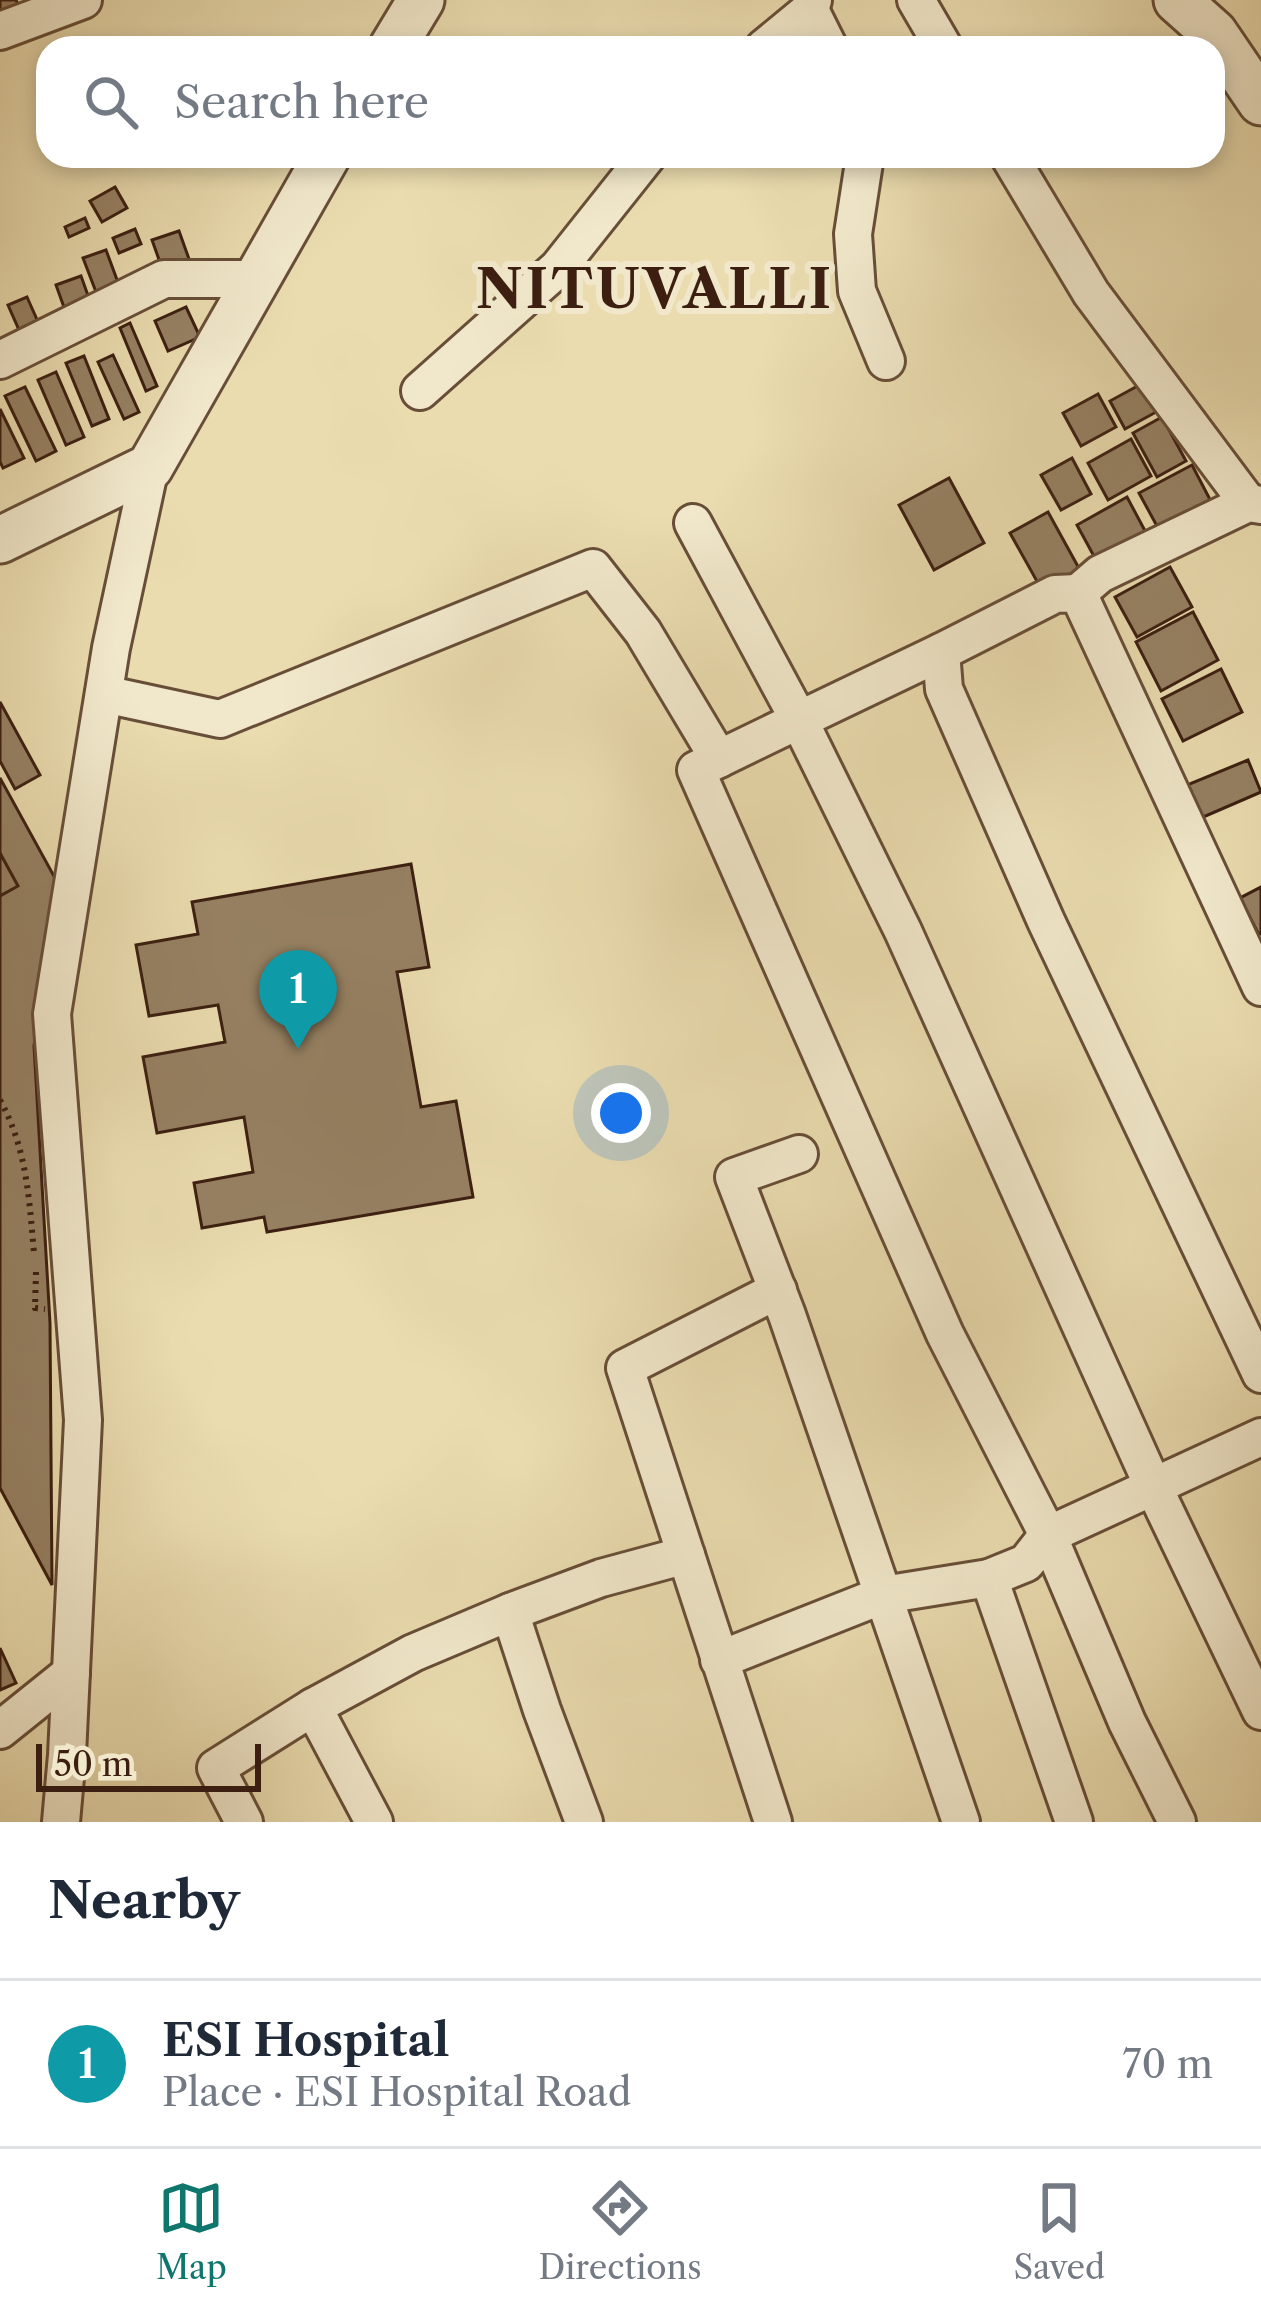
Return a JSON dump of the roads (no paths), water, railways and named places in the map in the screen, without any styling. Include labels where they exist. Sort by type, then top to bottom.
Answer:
[{"type":"street","points":[[0,31],[83,0]]},
{"type":"street","points":[[399,36],[421,0]]},
{"type":"street","points":[[916,0],[937,36]]},
{"type":"street","points":[[1178,0],[1216,36]]},
{"type":"street","points":[[777,36],[811,5],[824,36]]},
{"type":"street","points":[[1225,49],[1261,102]]},
{"type":"street","points":[[61,1822],[83,1420],[52,1013],[104,694],[150,466],[320,168]]},
{"type":"street","points":[[420,392],[558,268],[637,168]]},
{"type":"street","points":[[863,168],[853,235],[856,290],[886,361]]},
{"type":"street","points":[[1016,168],[1091,293],[1255,504],[1100,574],[1078,593],[1055,594],[696,770],[945,1334],[1048,1534],[1127,1722],[1177,1822]]},
{"type":"street","points":[[0,360],[164,279],[254,279]]},
{"type":"street","points":[[0,540],[150,466]]},
{"type":"street","points":[[693,523],[799,720],[903,931],[1153,1486],[1261,1711]]},
{"type":"street","points":[[104,694],[220,719],[593,568],[644,632],[719,759]]},
{"type":"street","points":[[1078,593],[1261,987]]},
{"type":"street","points":[[941,652],[944,689],[1028,879],[1261,1374]]},
{"type":"street","points":[[799,1154],[734,1177],[778,1290],[961,1822]]},
{"type":"street","points":[[773,1822],[625,1368],[778,1290]]},
{"type":"street","points":[[719,1660],[883,1595],[989,1578],[1026,1563],[1048,1534],[1261,1437]]},
{"type":"street","points":[[244,1822],[216,1768],[313,1707],[413,1653],[510,1612],[601,1578],[686,1555]]},
{"type":"street","points":[[989,1578],[1074,1822]]},
{"type":"street","points":[[510,1612],[584,1822]]},
{"type":"street","points":[[0,1730],[71,1673]]},
{"type":"street","points":[[313,1707],[374,1822]]},
{"type":"place","name":"ESI Hospital","points":[[298,1049]]},
{"type":"district","name":"NITUVALLI","points":[[655,289]]}]
